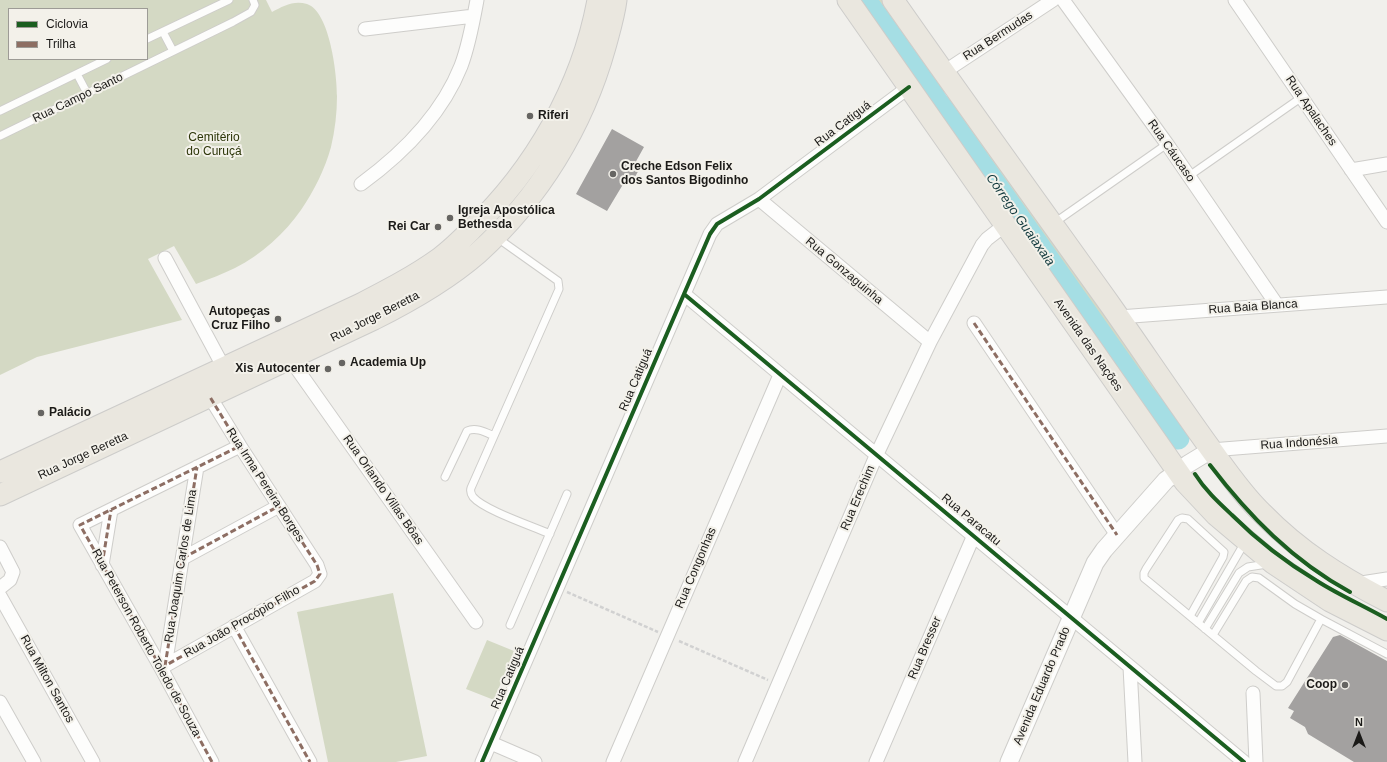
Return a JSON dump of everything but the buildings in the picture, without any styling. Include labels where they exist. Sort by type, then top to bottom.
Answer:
[{"type":"main road","name":"Avenida das Nações","points":[[848,0],[1185,482],[1216,515],[1273,563],[1330,601],[1387,630]]},
{"type":"main road","points":[[893,0],[1119,317],[1221,465],[1260,511],[1300,549],[1354,584],[1387,601]]},
{"type":"main road","name":"Rua Jorge Beretta","points":[[0,495],[374,320],[412,299],[451,274],[477,253],[522,207],[559,155],[588,98],[599,69],[612,2]]},
{"type":"main road","name":"Rua Jorge Beretta","points":[[0,472],[388,290],[441,258],[486,216],[506,194],[542,144],[556,118],[581,63],[590,34],[612,2]]},
{"type":"main road","points":[[1246,540],[1243,526],[1244,518],[1250,514],[1260,511]]},
{"type":"street","points":[[361,184],[394,158],[435,113],[453,83],[461,66],[477,0]]},
{"type":"street","name":"Rua Bermudas","points":[[944,72],[1053,0]]},
{"type":"street","name":"Rua Cáucaso","points":[[1063,0],[1167,144],[1277,305]]},
{"type":"street","name":"Rua Apalaches","points":[[1235,0],[1387,222]]},
{"type":"street","points":[[365,29],[474,16]]},
{"type":"street","name":"Rua Catiguá","points":[[482,762],[713,229],[722,221],[759,199],[909,87]]},
{"type":"street","points":[[1351,170],[1387,164]]},
{"type":"street","name":"Rua Gonzaguinha","points":[[759,199],[930,342]]},
{"type":"street","name":"Rua Erechim","points":[[744,762],[876,456],[930,342],[982,244],[1005,225]]},
{"type":"street","points":[[165,258],[224,368]]},
{"type":"street","name":"Rua Paracatu","points":[[684,294],[1244,762]]},
{"type":"street","name":"Rua Baia Blanca","points":[[1119,317],[1387,296]]},
{"type":"street","points":[[974,323],[1117,535]]},
{"type":"street","name":"Rua Orlando Villas Bôas","points":[[290,359],[476,622]]},
{"type":"street","name":"Rua Congonhas","points":[[613,762],[780,375]]},
{"type":"street","name":"Rua Irma Pereira Borges","points":[[210,396],[240,446],[317,565],[320,574]]},
{"type":"street","name":"Rua Indonésia","points":[[1211,450],[1387,436]]},
{"type":"street","points":[[102,565],[111,510],[240,446]]},
{"type":"street","name":"Avenida Eduardo Prado","points":[[1009,762],[1095,563],[1117,535],[1166,480],[1202,454],[1211,450]]},
{"type":"street","name":"Rua Joaquim Carlos de Lima","points":[[163,667],[183,558],[197,467]]},
{"type":"street","points":[[183,558],[279,506]]},
{"type":"street","name":"Rua Peterson Roberto Toledo de Souza","points":[[111,510],[80,525],[163,667],[212,762]]},
{"type":"street","name":"Rua Bresser","points":[[876,762],[974,535]]},
{"type":"street","points":[[0,547],[12,572],[10,580],[0,588]]},
{"type":"street","name":"Rua João Procópio Filho","points":[[163,667],[315,581],[320,574]]},
{"type":"street","points":[[1354,584],[1387,578]]},
{"type":"street","name":"Rua Milton Santos","points":[[0,596],[93,762]]},
{"type":"street","points":[[234,626],[310,762]]},
{"type":"street","points":[[1130,667],[1135,762]]},
{"type":"street","points":[[1253,693],[1256,762]]},
{"type":"street","points":[[0,702],[34,762]]},
{"type":"street","points":[[491,743],[535,762]]},
{"type":"lane","points":[[148,39],[229,0]]},
{"type":"lane","name":"Rua Campo Santo","points":[[0,136],[251,12],[255,5],[253,0]]},
{"type":"lane","points":[[163,32],[173,51]]},
{"type":"lane","name":"Rua Campo Santo","points":[[0,111],[105,60]]},
{"type":"lane","points":[[77,74],[87,93]]},
{"type":"lane","points":[[1188,176],[1302,97]]},
{"type":"lane","points":[[1052,224],[1167,144]]},
{"type":"lane","points":[[495,236],[558,281],[560,285],[555,301],[470,488],[472,496],[478,502],[490,509],[550,534]]},
{"type":"lane","points":[[445,477],[467,431],[470,429],[476,429],[494,436]]},
{"type":"lane","points":[[510,625],[567,494]]},
{"type":"lane","points":[[1190,616],[1223,557],[1224,552],[1188,519],[1182,518],[1178,520],[1146,569],[1144,576],[1149,582],[1205,629],[1274,684],[1282,686],[1287,682],[1321,619]]},
{"type":"lane","points":[[1198,623],[1246,540]]},
{"type":"lane","points":[[1205,629],[1242,570],[1254,566],[1273,563]]},
{"type":"lane","points":[[1213,635],[1246,581],[1256,577],[1295,604],[1387,654]]},
{"type":"green space","name":"Cemitério do Curuçá","points":[[0,0],[266,0],[272,12],[293,3],[307,4],[315,9],[327,31],[334,59],[337,96],[336,122],[329,155],[322,172],[315,188],[295,219],[272,243],[245,263],[196,284],[174,246],[148,259],[182,320],[37,357],[0,375]]},
{"type":"green space","points":[[871,0],[883,0],[947,91],[939,96]]},
{"type":"green space","points":[[950,95],[1185,430],[1182,433],[1152,398],[942,101]]},
{"type":"green space","points":[[393,593],[427,756],[396,762],[328,762],[297,612]]},
{"type":"green space","points":[[487,640],[514,651],[494,700],[466,689]]},
{"type":"waterway","name":"Córrego Guaiaxaia","points":[[865,0],[1143,394],[1178,438]]},
{"type":"marked path","points":[[974,323],[1117,535]]},
{"type":"marked path","points":[[161,668],[315,581],[320,574],[317,565],[210,397]]},
{"type":"marked path","points":[[212,762],[80,525],[240,446]]},
{"type":"marked path","points":[[165,666],[197,467]]},
{"type":"marked path","points":[[183,558],[279,506]]},
{"type":"marked path","points":[[102,565],[111,510]]},
{"type":"marked path","points":[[234,626],[310,762]]},
{"type":"cycle path","points":[[482,762],[710,234],[717,224],[759,199],[909,87]]},
{"type":"cycle path","points":[[684,294],[1244,762]]},
{"type":"cycle path","points":[[1210,465],[1240,502],[1273,536],[1291,552],[1329,580],[1350,592]]},
{"type":"cycle path","points":[[1195,474],[1217,501],[1273,551],[1325,586],[1387,619]]},
{"type":"place","name":"Riferi","points":[[530,116]]},
{"type":"place","name":"Creche Edson Felix dos Santos Bigodinho","points":[[613,174]]},
{"type":"place","name":"Igreja Apostólica Bethesda","points":[[450,218]]},
{"type":"place","name":"Rei Car","points":[[438,227]]},
{"type":"place","name":"Autopeças Cruz Filho","points":[[278,319]]},
{"type":"place","name":"Academia Up","points":[[342,363]]},
{"type":"place","name":"Xis Autocenter","points":[[328,369]]},
{"type":"place","name":"Palácio","points":[[41,413]]},
{"type":"place","name":"Coop","points":[[1345,685]]}]
